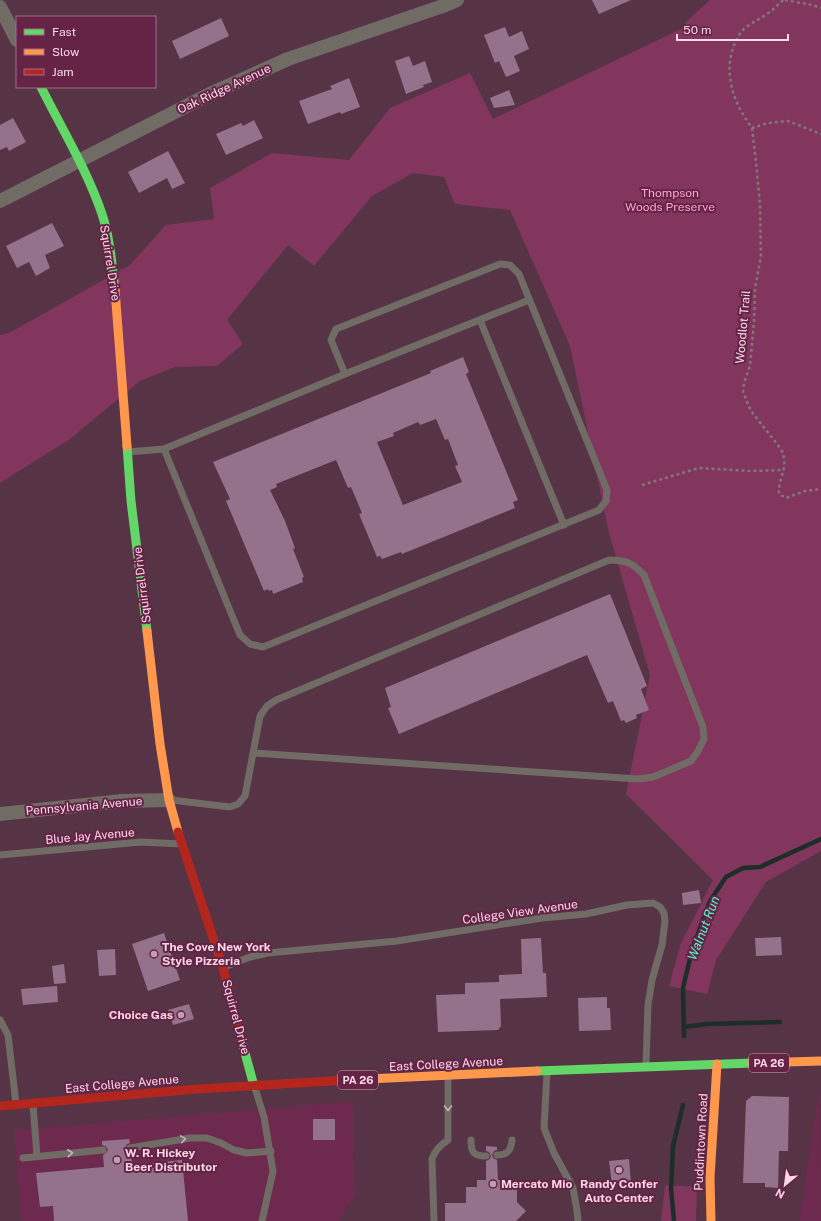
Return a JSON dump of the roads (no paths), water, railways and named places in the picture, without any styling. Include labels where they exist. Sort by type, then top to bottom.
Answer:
[{"type":"street","name":"Oak Ridge Avenue","points":[[0,201],[208,95],[288,60],[457,0]]},
{"type":"street","points":[[0,7],[16,38]]},
{"type":"street","name":"Squirrel Drive","points":[[42,88],[90,184],[102,216],[109,242],[117,306],[131,501],[160,744],[169,800],[223,968],[254,1086]]},
{"type":"street","name":"Pennsylvania Avenue","points":[[0,814],[122,801],[169,800]]},
{"type":"street","name":"East College Avenue","points":[[0,1106],[144,1093],[254,1086],[646,1066],[821,1061]]},
{"type":"street","name":"Puddintown Road","points":[[711,1221],[710,1178],[718,1064]]},
{"type":"lane","points":[[164,449],[240,635],[250,644],[263,647],[564,525],[599,510],[606,501],[607,490],[519,274],[510,265],[500,264],[336,329],[331,340],[345,374]]},
{"type":"lane","points":[[128,452],[164,449],[529,300]]},
{"type":"lane","points":[[480,320],[564,525]]},
{"type":"lane","points":[[169,800],[230,807],[238,804],[245,796],[253,753],[260,716],[267,706],[276,700],[609,560],[622,560],[635,566],[644,576],[703,727],[704,738],[691,761],[653,777],[638,779],[253,753]]},
{"type":"lane","name":"Blue Jay Avenue","points":[[0,855],[141,842],[182,844]]},
{"type":"lane","name":"College View Avenue","points":[[223,968],[250,957],[268,953],[396,941],[542,918],[586,914],[627,905],[653,902],[660,907],[664,913],[665,921],[662,945],[652,980],[648,1005],[646,1066]]},
{"type":"lane","points":[[0,1020],[8,1035],[16,1105]]},
{"type":"lane","points":[[548,1071],[544,1128],[554,1153],[573,1188],[578,1211],[578,1221]]},
{"type":"lane","points":[[434,1221],[432,1159],[435,1151],[440,1145],[448,1140],[448,1076]]},
{"type":"lane","points":[[254,1086],[264,1117],[271,1151],[273,1171],[262,1221]]},
{"type":"lane","points":[[33,1103],[37,1156]]},
{"type":"lane","points":[[130,1148],[190,1138],[207,1138],[234,1150],[247,1153],[271,1151]]},
{"type":"lane","points":[[472,1140],[471,1148],[474,1153],[478,1156],[486,1156]]},
{"type":"lane","points":[[497,1155],[503,1155],[509,1152],[512,1140]]},
{"type":"lane","points":[[23,1158],[103,1150]]},
{"type":"waterway","name":"Walnut Run","points":[[684,1036],[683,988],[692,950],[710,901],[726,877],[743,868],[760,867],[821,839]]},
{"type":"waterway","points":[[684,1027],[706,1024],[780,1022]]},
{"type":"waterway","points":[[674,1221],[671,1188],[673,1146],[683,1105]]},
{"type":"place","name":"The Cove New York Style Pizzeria","points":[[154,954]]},
{"type":"place","name":"Choice Gas","points":[[181,1015]]},
{"type":"place","name":"W. R. Hickey Beer Distributor","points":[[117,1160]]},
{"type":"place","name":"Randy Confer Auto Center","points":[[619,1170]]},
{"type":"place","name":"Mercato Mio","points":[[493,1184]]},
{"type":"park label","name":"Thompson Woods Preserve","points":[[670,200]]}]
